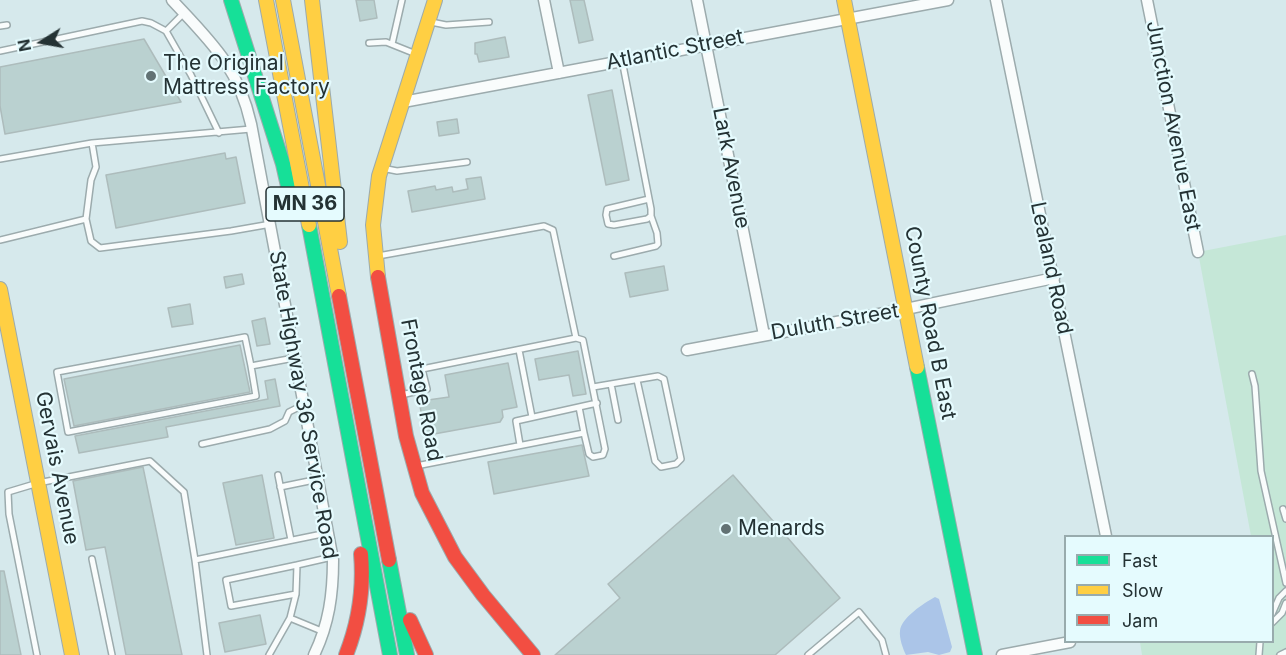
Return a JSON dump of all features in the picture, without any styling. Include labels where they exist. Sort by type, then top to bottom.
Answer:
[{"type":"main road","points":[[231,0],[283,164],[344,408]]},
{"type":"main road","name":"MN 36","points":[[266,0],[390,655]]},
{"type":"main road","name":"MN 36","points":[[283,0],[407,655]]},
{"type":"main road","points":[[312,0],[338,217],[345,326]]},
{"type":"main road","name":"Frontage Road","points":[[435,0],[381,168],[375,208],[376,257],[399,396],[414,466],[433,517],[470,579],[533,655]]},
{"type":"main road","name":"County Road B East","points":[[844,0],[975,655]]},
{"type":"main road","name":"Gervais Avenue","points":[[0,289],[4,330],[38,483],[72,655]]},
{"type":"main road","points":[[346,655],[356,625],[362,579],[348,432]]},
{"type":"main road","points":[[385,538],[407,613],[426,655]]},
{"type":"street","name":"State Highway 36 Service Road","points":[[172,0],[216,47],[228,64],[246,102],[252,129],[333,557],[333,588],[324,632],[314,655]]},
{"type":"street","points":[[544,0],[559,73]]},
{"type":"street","name":"Lark Avenue","points":[[697,0],[764,335]]},
{"type":"street","name":"Atlantic Street","points":[[403,102],[948,0]]},
{"type":"street","name":"Lealand Road","points":[[996,0],[1106,535]]},
{"type":"street","name":"Junction Avenue East","points":[[1147,0],[1198,252]]},
{"type":"street","name":"Duluth Street","points":[[687,350],[906,309],[1054,278]]},
{"type":"street","points":[[1002,655],[1065,643]]},
{"type":"lane","points":[[392,44],[402,0]]},
{"type":"lane","points":[[166,31],[184,13]]},
{"type":"lane","points":[[0,51],[142,21],[152,22],[166,31],[192,75],[219,133]]},
{"type":"lane","points":[[428,22],[447,26],[489,22]]},
{"type":"lane","points":[[0,26],[7,25]]},
{"type":"lane","points":[[369,43],[386,42],[418,55]]},
{"type":"lane","points":[[614,256],[658,244],[622,60]]},
{"type":"lane","points":[[0,159],[92,143],[252,129]]},
{"type":"lane","points":[[92,143],[96,167],[91,180],[86,219],[91,241],[100,248],[271,224]]},
{"type":"lane","points":[[381,168],[397,171],[467,162]]},
{"type":"lane","points":[[649,199],[615,206],[607,209],[606,215],[608,224],[615,225],[647,219],[651,216]]},
{"type":"lane","points":[[0,240],[86,219]]},
{"type":"lane","points":[[376,257],[544,226],[553,230],[576,338]]},
{"type":"lane","points":[[245,337],[251,366],[256,396],[68,432],[57,372],[245,337]]},
{"type":"lane","points":[[399,396],[427,389],[422,369],[576,338],[583,340],[605,449],[603,455],[593,457],[590,454],[579,407]]},
{"type":"lane","points":[[519,350],[532,417]]},
{"type":"lane","points":[[251,366],[296,357]]},
{"type":"lane","points":[[1252,374],[1255,386],[1261,471],[1286,583]]},
{"type":"lane","points":[[593,387],[658,375],[664,379],[681,459],[676,464],[662,467],[655,461],[637,380]]},
{"type":"lane","points":[[611,384],[618,420]]},
{"type":"lane","points":[[202,444],[270,429],[285,421],[289,412],[305,404]]},
{"type":"lane","points":[[520,445],[516,421],[597,404]]},
{"type":"lane","points":[[414,466],[584,433]]},
{"type":"lane","points":[[37,655],[9,514],[8,492],[38,483],[150,461],[184,492],[207,655]]},
{"type":"lane","points":[[278,475],[291,540]]},
{"type":"lane","points":[[280,487],[319,479]]},
{"type":"lane","points":[[1283,508],[1286,519]]},
{"type":"lane","points":[[195,560],[329,532]]},
{"type":"lane","points":[[296,594],[231,606],[226,580],[333,557]]},
{"type":"lane","points":[[92,558],[112,655]]},
{"type":"lane","points":[[269,655],[291,618],[296,594],[297,565]]},
{"type":"lane","points":[[1274,609],[1279,598],[1286,591]]},
{"type":"lane","points":[[1274,621],[1282,613],[1286,603]]},
{"type":"lane","points":[[808,655],[859,612],[882,640],[886,655]]},
{"type":"lane","points":[[291,618],[324,632]]},
{"type":"lane","points":[[1280,655],[1286,652]]},
{"type":"green space","points":[[1286,235],[1286,655],[1142,655],[1140,643],[1274,643],[1274,535],[1251,535],[1198,252]]},
{"type":"water","points":[[935,597],[939,599],[952,647],[950,652],[939,655],[928,652],[906,655],[900,637],[901,626],[914,611]]},
{"type":"building","points":[[356,0],[374,0],[377,18],[360,21]]},
{"type":"building","points":[[570,0],[584,0],[593,40],[579,43]]},
{"type":"building","points":[[505,37],[509,57],[479,62],[475,54],[475,43]]},
{"type":"building","points":[[144,39],[181,102],[5,134],[0,106],[0,67]]},
{"type":"building","points":[[612,90],[629,180],[606,185],[588,95]]},
{"type":"building","points":[[457,119],[459,133],[439,136],[437,122]]},
{"type":"building","points":[[225,153],[226,159],[236,157],[245,203],[116,228],[106,175]]},
{"type":"building","points":[[481,177],[485,199],[412,212],[408,191],[435,186],[436,190],[452,187],[453,192],[468,189],[466,179]]},
{"type":"building","points":[[664,266],[668,290],[630,297],[625,273]]},
{"type":"building","points":[[242,274],[244,284],[226,288],[224,277]]},
{"type":"building","points":[[190,304],[193,324],[172,327],[168,308]]},
{"type":"building","points":[[265,318],[270,344],[257,346],[252,321]]},
{"type":"building","points":[[240,345],[250,392],[74,426],[64,379]]},
{"type":"building","points":[[578,351],[586,394],[573,396],[569,375],[539,380],[535,359]]},
{"type":"building","points":[[508,363],[517,407],[502,410],[503,417],[500,422],[425,434],[420,406],[429,404],[428,400],[449,397],[445,375]]},
{"type":"building","points":[[275,379],[280,406],[166,427],[168,437],[79,453],[75,436],[268,399],[265,381]]},
{"type":"building","points":[[582,445],[589,476],[494,494],[488,462]]},
{"type":"building","points":[[143,467],[182,655],[126,655],[105,547],[86,550],[73,481]]},
{"type":"building","points":[[262,475],[274,538],[236,545],[223,483]]},
{"type":"building","name":"Menards","points":[[733,475],[840,598],[775,655],[555,655],[620,598],[608,584]]},
{"type":"building","points":[[0,571],[4,571],[21,655],[0,655]]},
{"type":"building","points":[[260,615],[266,644],[225,652],[219,623]]},
{"type":"traffic: fast","points":[[231,0],[283,164],[292,204]]},
{"type":"traffic: fast","points":[[309,225],[390,655]]},
{"type":"traffic: fast","points":[[917,367],[975,655]]},
{"type":"traffic: fast","points":[[389,560],[407,655]]},
{"type":"traffic: slow","points":[[266,0],[309,225]]},
{"type":"traffic: slow","points":[[283,0],[339,296]]},
{"type":"traffic: slow","points":[[312,0],[340,242]]},
{"type":"traffic: slow","points":[[378,277],[373,225],[379,176],[435,0]]},
{"type":"traffic: slow","points":[[844,0],[917,367]]},
{"type":"traffic: slow","points":[[0,289],[72,655]]},
{"type":"traffic: jam","points":[[378,277],[406,436],[422,493],[455,557],[533,655]]},
{"type":"traffic: jam","points":[[339,296],[389,560]]},
{"type":"traffic: jam","points":[[346,655],[360,605],[361,554]]},
{"type":"traffic: jam","points":[[410,620],[426,655]]},
{"type":"place","name":"The Original Mattress Factory","points":[[151,76]]},
{"type":"place","name":"Menards","points":[[726,529]]}]
